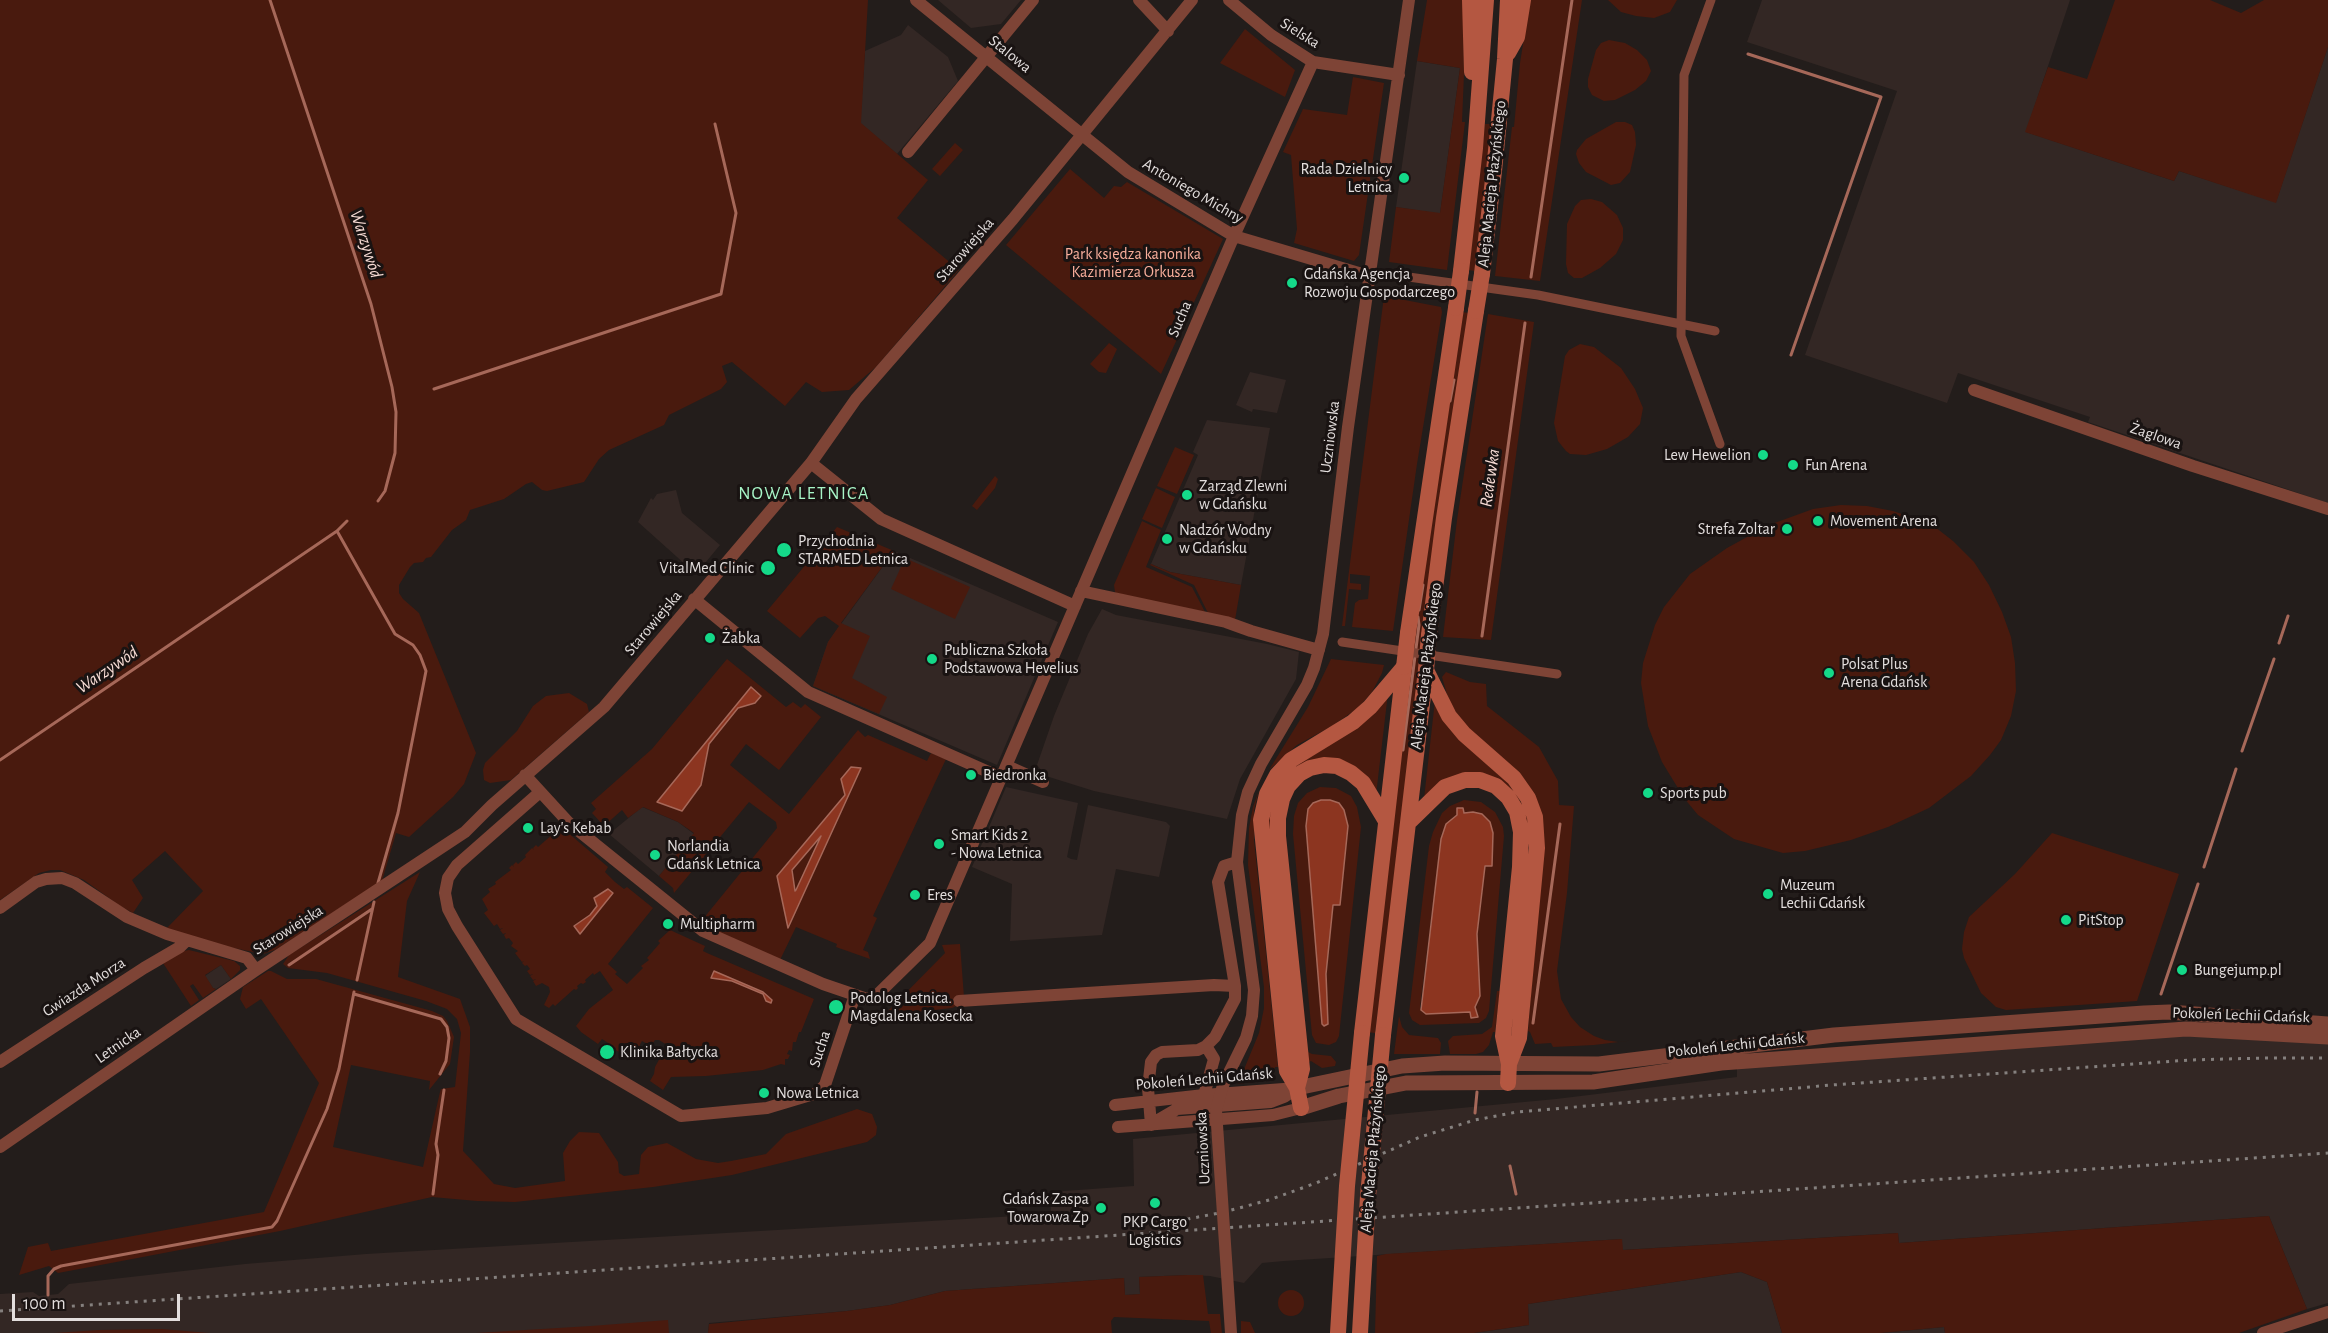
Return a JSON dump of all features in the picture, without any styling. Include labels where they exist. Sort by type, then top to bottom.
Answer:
[{"type":"main road","points":[[1470,0],[1475,148]]},
{"type":"main road","name":"Aleja Macieja Płażyńskiego","points":[[1338,1333],[1346,1197],[1362,1033],[1408,633],[1461,271],[1475,148],[1486,0]]},
{"type":"main road","name":"Aleja Macieja Płażyńskiego","points":[[1360,1333],[1368,1196],[1383,1035],[1444,518],[1482,274],[1505,59],[1508,0]]},
{"type":"main road","points":[[1505,59],[1517,37],[1522,0]]},
{"type":"main road","points":[[1301,1108],[1297,1088],[1287,1071],[1261,820],[1267,794],[1277,776],[1291,760],[1353,722],[1370,707],[1404,667]]},
{"type":"main road","points":[[1426,670],[1449,716],[1464,734],[1514,778],[1528,798],[1535,817],[1537,848],[1519,1038],[1509,1064]]},
{"type":"main road","points":[[1297,1088],[1302,1069],[1278,836],[1278,818],[1282,799],[1288,786],[1305,771],[1324,765],[1337,766],[1351,773],[1363,783],[1386,821]]},
{"type":"main road","points":[[1408,823],[1445,787],[1465,780],[1480,780],[1496,786],[1508,797],[1517,812],[1521,832],[1520,867],[1503,1036],[1509,1064],[1508,1083]]},
{"type":"street","name":"Stalowa","points":[[916,0],[1080,135]]},
{"type":"street","points":[[908,152],[1033,0]]},
{"type":"street","points":[[1139,0],[1168,31]]},
{"type":"street","name":"Starowiejska","points":[[0,908],[36,882],[62,878],[75,883],[127,917],[186,941],[247,958],[256,970],[465,832],[525,775],[604,707],[811,463],[856,399],[1008,226],[1192,0]]},
{"type":"street","name":"Sielska","points":[[1229,0],[1271,35],[1313,62],[1399,75]]},
{"type":"street","name":"Uczniowska","points":[[1231,1333],[1216,1110],[1223,1085],[1246,1038],[1252,1016],[1254,990],[1237,862],[1242,815],[1248,792],[1261,764],[1307,686],[1319,651],[1369,276],[1409,0]]},
{"type":"street","points":[[1711,0],[1684,75],[1681,336],[1720,444]]},
{"type":"street","name":"Sucha","points":[[540,792],[457,865],[448,878],[445,893],[448,909],[457,926],[516,1019],[678,1116],[767,1108],[822,1089],[855,995],[867,999],[878,994],[930,943],[1234,236],[1313,62]]},
{"type":"street","name":"Antoniego Michny","points":[[1080,135],[1128,172],[1234,236],[1369,276]]},
{"type":"street","points":[[1387,274],[1538,295],[1715,331]]},
{"type":"street","name":"Żaglowa","points":[[1974,390],[2193,466],[2328,509]]},
{"type":"street","points":[[811,463],[881,519],[1075,606]]},
{"type":"street","points":[[1081,591],[1226,622],[1319,651]]},
{"type":"street","points":[[694,599],[808,692],[1004,772],[1043,782]]},
{"type":"street","points":[[1342,642],[1557,674]]},
{"type":"street","points":[[525,775],[569,823],[703,932],[772,963],[855,995]]},
{"type":"street","points":[[1151,1125],[1148,1088],[1151,1062],[1156,1055],[1162,1052],[1198,1050],[1206,1046],[1215,1037],[1235,999],[1235,986],[1218,882],[1224,866],[1237,862]]},
{"type":"street","name":"Gwiazda Morza","points":[[0,1062],[186,941]]},
{"type":"street","name":"Letnicka","points":[[0,1147],[256,970]]},
{"type":"street","points":[[959,1001],[1214,985],[1235,986]]},
{"type":"street","name":"Pokoleń Lechii Gdańsk","points":[[1115,1106],[1204,1095],[1297,1088],[1402,1066],[1445,1063],[1599,1064],[1795,1039],[1954,1026],[2169,1012],[2328,1023]]},
{"type":"street","points":[[2144,1013],[2145,1032]]},
{"type":"street","points":[[1954,1026],[1955,1045]]},
{"type":"street","name":"Pokoleń Lechii Gdańsk","points":[[1118,1127],[1273,1116],[1339,1096],[1406,1083],[1593,1082],[1721,1063],[1798,1056],[2145,1032],[2207,1029],[2328,1037]]},
{"type":"street","points":[[1795,1039],[1798,1056]]},
{"type":"street","name":"Uczniowska","points":[[1204,1095],[1214,1059],[1206,1046]]},
{"type":"street","name":"Pokoleń Lechii Gdańsk","points":[[1151,1125],[1177,1109],[1271,1102],[1297,1088]]},
{"type":"street","points":[[2263,1333],[2328,1312]]},
{"type":"shaded area","points":[[938,0],[1021,0],[1001,24],[971,28]]},
{"type":"shaded area","points":[[1762,0],[2070,0],[2026,132],[2174,181],[2179,171],[2276,202],[2328,47],[2328,503],[2088,422],[2090,417],[1958,373],[1947,403],[1805,355],[1897,91],[1747,42]]},
{"type":"shaded area","points":[[908,25],[948,57],[958,81],[897,154],[860,123],[865,51],[901,35]]},
{"type":"shaded area","points":[[1417,61],[1460,68],[1440,214],[1396,207]]},
{"type":"shaded area","points":[[1250,372],[1286,380],[1277,413],[1253,409],[1252,412],[1236,405]]},
{"type":"shaded area","points":[[1207,420],[1270,428],[1241,585],[1170,572],[1151,564],[1198,455],[1193,452]]},
{"type":"shaded area","points":[[676,490],[682,513],[720,545],[696,574],[638,522],[651,498],[653,500],[657,494]]},
{"type":"shaded area","name":"Publiczna Szkoła Podstawowa Hevelius","points":[[894,551],[1058,622],[997,765],[813,686],[828,642]]},
{"type":"shaded area","points":[[1102,609],[1116,615],[1299,652],[1296,679],[1240,779],[1227,819],[1094,791],[1046,776],[1037,765],[1054,716],[1088,634]]},
{"type":"shaded area","points":[[751,687],[761,696],[755,703],[738,708],[709,744],[701,785],[682,811],[657,802]]},
{"type":"shaded area","points":[[851,767],[861,768],[788,928],[777,876],[845,795],[841,779]],"holes":[[[821,836],[796,890],[792,870]]]},
{"type":"shaded area","points":[[1006,787],[1078,803],[1067,857],[1071,859],[1077,860],[1088,805],[1166,822],[1170,826],[1159,877],[1116,869],[1102,935],[1010,941],[1012,884],[972,867]]},
{"type":"shaded area","points":[[1321,800],[1339,803],[1344,810],[1348,826],[1340,905],[1333,905],[1326,974],[1328,1024],[1324,1026],[1322,1024],[1306,826],[1308,809],[1313,803]]},
{"type":"shaded area","name":"Norlandia Gdańsk Letnica","points":[[642,807],[678,822],[694,834],[659,876],[609,834]]},
{"type":"shaded area","points":[[1457,808],[1463,808],[1464,813],[1482,814],[1490,822],[1493,833],[1492,866],[1485,866],[1477,934],[1480,996],[1475,1007],[1478,1017],[1471,1018],[1470,1012],[1426,1014],[1421,1010],[1441,839],[1446,824],[1457,815]]},
{"type":"shaded area","points":[[608,889],[613,893],[580,934],[574,926],[590,915],[597,906],[594,898]]},
{"type":"shaded area","points":[[221,965],[231,979],[216,989],[205,976]]},
{"type":"shaded area","points":[[714,971],[763,992],[772,1000],[771,1003],[766,1001],[763,994],[732,981],[711,978]]},
{"type":"shaded area","points":[[2186,1035],[2328,1044],[2328,1303],[2307,1309],[2269,1216],[1899,1243],[1898,1233],[1622,1250],[1621,1239],[1284,1261],[1262,1263],[1244,1283],[1210,1276],[1187,1275],[1139,1277],[1140,1294],[1125,1295],[1124,1278],[945,1291],[890,1305],[847,1311],[709,1323],[708,1333],[0,1333],[0,1294],[33,1292],[39,1296],[58,1294],[69,1284],[245,1264],[366,1254],[1051,1214],[1050,1192],[1134,1186],[1133,1139],[1556,1099],[1737,1077],[1737,1068]]},
{"type":"shaded area","points":[[1741,1272],[1767,1282],[1782,1333],[1474,1333],[1529,1325],[1528,1304]]},
{"type":"shaded area","points":[[1944,1327],[1945,1333],[1881,1333]]},
{"type":"green space","points":[[0,0],[868,0],[861,123],[928,180],[897,218],[959,270],[876,367],[849,390],[822,392],[806,382],[785,406],[732,362],[722,366],[727,382],[721,389],[669,415],[664,425],[609,450],[599,459],[584,482],[547,491],[532,482],[504,499],[470,510],[466,520],[452,530],[431,557],[426,558],[423,562],[414,563],[410,567],[399,585],[399,593],[419,613],[476,753],[464,784],[453,797],[409,837],[396,833],[382,881],[275,950],[263,954],[204,942],[166,929],[203,891],[165,851],[132,880],[143,898],[133,913],[84,880],[60,870],[39,873],[0,900]]},
{"type":"green space","points":[[1427,0],[1463,0],[1462,122],[1465,122],[1447,270],[1389,262],[1396,207],[1440,213],[1460,68],[1417,61]]},
{"type":"green space","points":[[1530,0],[1582,0],[1540,281],[1495,276],[1520,63]]},
{"type":"green space","points":[[1608,0],[1677,0],[1670,12],[1654,18],[1621,12]]},
{"type":"green space","points":[[2115,0],[2210,0],[2241,13],[2264,0],[2328,0],[2328,47],[2276,203],[2179,171],[2174,181],[2025,132],[2048,67],[2087,79]]},
{"type":"green space","points":[[1245,29],[1295,70],[1285,97],[1220,63]]},
{"type":"green space","points":[[1609,40],[1625,43],[1637,50],[1647,60],[1651,71],[1646,81],[1635,90],[1615,100],[1604,101],[1592,95],[1588,87],[1588,79],[1596,50],[1601,43]]},
{"type":"green space","points":[[1353,77],[1384,83],[1359,255],[1354,261],[1294,243],[1297,229],[1291,155],[1283,152],[1303,109],[1347,115]]},
{"type":"green space","points":[[1616,122],[1632,125],[1636,145],[1630,172],[1620,183],[1611,185],[1586,172],[1576,154],[1586,139]]},
{"type":"green space","points":[[1485,124],[1492,124],[1475,271],[1468,270]]},
{"type":"green space","points":[[955,143],[963,150],[940,176],[932,169]]},
{"type":"green space","name":"Park księdza kanonika Kazimierza Orkusza","points":[[1070,169],[1104,198],[1114,186],[1121,187],[1127,182],[1223,239],[1161,374],[1006,245]]},
{"type":"green space","points":[[1591,199],[1602,202],[1617,215],[1623,228],[1623,240],[1616,254],[1600,268],[1582,278],[1574,278],[1568,273],[1566,264],[1567,224],[1575,206],[1581,200]]},
{"type":"green space","points":[[1384,296],[1441,307],[1442,312],[1393,631],[1352,627],[1355,603],[1368,599],[1370,576],[1350,574],[1350,583],[1361,584],[1361,590],[1349,589],[1345,626],[1342,626]]},
{"type":"green space","points":[[1462,312],[1469,313],[1375,1033],[1366,1032],[1410,668]]},
{"type":"green space","points":[[1488,314],[1534,322],[1491,640],[1443,637],[1457,520]]},
{"type":"green space","points":[[1109,343],[1117,349],[1106,373],[1099,372],[1090,364]]},
{"type":"green space","points":[[1580,344],[1594,347],[1621,368],[1635,389],[1643,408],[1640,424],[1628,437],[1607,449],[1586,455],[1570,454],[1566,451],[1558,441],[1554,423],[1565,356],[1569,350]]},
{"type":"green space","points":[[1175,447],[1194,455],[1177,494],[1157,486]]},
{"type":"green space","points":[[995,476],[998,479],[995,488],[977,510],[972,506]]},
{"type":"green space","points":[[1156,488],[1175,497],[1162,528],[1142,519]]},
{"type":"green space","name":"Polsat Plus Arena Gdańsk","points":[[1841,505],[1867,506],[1917,519],[1935,527],[1974,562],[1989,585],[2011,637],[2016,691],[2011,716],[2001,740],[1990,755],[1971,776],[1929,808],[1888,827],[1851,840],[1805,851],[1783,853],[1734,839],[1698,815],[1684,798],[1662,762],[1648,726],[1641,683],[1643,663],[1655,625],[1664,607],[1690,574],[1727,548],[1769,525],[1813,509]]},
{"type":"green space","points":[[1142,521],[1161,530],[1146,567],[1192,587],[1205,612],[1119,596],[1115,592],[1114,585]]},
{"type":"green space","points":[[837,527],[894,551],[841,623],[870,636],[852,678],[887,697],[879,714],[813,686],[828,642],[839,626],[825,616],[818,618],[800,638],[767,611]]},
{"type":"green space","points":[[905,558],[970,587],[955,619],[891,589]]},
{"type":"green space","points":[[1151,564],[1170,572],[1241,585],[1235,620],[1208,613],[1194,585]]},
{"type":"green space","points":[[727,659],[786,707],[793,702],[801,708],[805,704],[821,717],[779,770],[746,744],[730,765],[789,814],[858,730],[865,737],[868,735],[927,761],[931,753],[946,759],[873,916],[877,918],[863,950],[868,952],[870,959],[836,947],[837,944],[796,927],[780,960],[714,930],[703,919],[777,828],[776,822],[749,802],[674,893],[673,888],[659,876],[694,833],[678,822],[643,807],[628,818],[622,810],[604,826],[592,813],[596,809],[591,803],[652,749]]},
{"type":"green space","points":[[1331,659],[1384,665],[1372,692],[1358,708],[1332,726],[1297,745],[1269,770],[1308,707]]},
{"type":"green space","points":[[1446,672],[1470,682],[1486,684],[1487,706],[1539,747],[1558,781],[1559,805],[1574,806],[1567,893],[1557,971],[1561,999],[1571,1017],[1580,1027],[1594,1036],[1618,1042],[1635,1040],[1594,1045],[1553,1047],[1551,1043],[1535,1044],[1528,1031],[1543,830],[1464,725],[1449,701],[1442,677]]},
{"type":"green space","points":[[569,693],[587,704],[589,712],[511,780],[490,783],[484,780],[485,763],[517,731],[533,706],[546,696]]},
{"type":"green space","points":[[1388,693],[1376,795],[1313,760],[1269,830],[1269,816],[1284,775]]},
{"type":"green space","points":[[1435,700],[1511,785],[1528,815],[1528,852],[1493,778],[1424,799]]},
{"type":"green space","points":[[1320,787],[1336,788],[1351,796],[1357,807],[1361,827],[1339,1036],[1336,1042],[1329,1045],[1316,1043],[1312,1035],[1293,834],[1294,816],[1298,803],[1307,793]],"holes":[[[1330,800],[1339,803],[1344,810],[1348,826],[1340,905],[1333,904],[1322,1024],[1306,819]]]},
{"type":"green space","points":[[1259,790],[1254,811],[1254,840],[1278,1067],[1275,1067],[1273,1075],[1267,1080],[1238,1084],[1259,1033],[1264,1008],[1264,987],[1248,865],[1249,828]]},
{"type":"green space","points":[[1464,800],[1481,802],[1495,812],[1503,827],[1489,1011],[1486,1018],[1479,1023],[1420,1025],[1412,1020],[1409,1013],[1429,846],[1442,813],[1450,806]],"holes":[[[1469,812],[1492,866],[1485,866],[1477,934],[1480,996],[1475,1007],[1478,1014],[1470,1012],[1424,1013],[1420,1007],[1442,833],[1453,817]]]},
{"type":"green space","points":[[559,825],[608,867],[605,872],[615,882],[624,889],[627,887],[653,908],[608,964],[617,972],[615,974],[627,984],[643,968],[641,966],[649,960],[647,958],[660,943],[658,941],[670,930],[705,946],[703,951],[707,953],[814,999],[801,1032],[796,1042],[793,1042],[792,1051],[789,1050],[787,1054],[790,1055],[788,1059],[785,1059],[785,1065],[781,1064],[763,1070],[706,1076],[671,1077],[663,1090],[650,1081],[667,1045],[659,1040],[655,1040],[651,1046],[642,1041],[636,1052],[625,1043],[619,1052],[602,1039],[598,1044],[576,1026],[589,1009],[613,990],[600,971],[594,975],[593,973],[585,980],[586,982],[577,986],[576,990],[574,989],[555,1006],[553,1004],[549,1008],[544,1005],[550,992],[549,987],[542,983],[536,986],[533,981],[536,979],[533,980],[530,976],[533,974],[530,975],[527,971],[530,969],[515,953],[518,951],[511,946],[513,943],[509,938],[506,939],[504,935],[506,933],[503,934],[500,930],[503,928],[500,929],[497,924],[494,926],[484,913],[488,910],[482,899],[490,892],[488,889],[496,884],[495,882],[511,870],[509,868],[512,865],[514,867],[516,862],[518,864],[532,848],[534,850],[536,845],[538,847],[553,834],[551,832]]},
{"type":"green space","name":"PitStop","points":[[2052,833],[2179,874],[2137,1001],[2006,1010],[1996,1007],[1981,993],[1962,949],[1969,917],[2015,874]]},
{"type":"green space","points":[[420,872],[407,901],[398,977],[460,999],[470,1027],[463,1151],[494,1184],[515,1188],[565,1181],[563,1153],[579,1132],[599,1133],[618,1162],[619,1173],[624,1176],[639,1174],[641,1155],[648,1147],[667,1143],[696,1159],[718,1163],[731,1161],[766,1154],[786,1134],[857,1109],[872,1114],[877,1127],[876,1135],[867,1142],[732,1175],[653,1187],[515,1202],[432,1197],[280,1231],[74,1270],[58,1273],[49,1266],[19,1275],[28,1247],[48,1243],[51,1251],[264,1212],[319,1083],[261,999],[246,1009],[240,999],[243,987],[268,971],[287,979],[316,979],[432,1011],[443,1016],[447,1021],[454,1037],[450,1064],[429,1090],[430,1081],[351,1065],[333,1147],[423,1167],[441,1089],[455,1087],[461,1033],[457,1019],[447,1009],[426,1001],[327,973],[288,968],[283,964],[289,955]]},
{"type":"green space","points":[[960,944],[964,997],[959,1005],[952,1008],[890,1015],[886,1013],[945,953],[942,945]]},
{"type":"green space","points":[[189,950],[234,961],[240,966],[240,970],[231,979],[221,965],[205,975],[216,989],[203,998],[193,984],[190,986],[199,1000],[191,1006],[163,963]]},
{"type":"green space","points":[[1497,991],[1500,991],[1495,1032],[1493,1032],[1489,1045],[1483,1052],[1476,1054],[1450,1054],[1448,1041],[1453,1036],[1482,1034],[1492,1027]]},
{"type":"green space","points":[[1399,1016],[1402,1027],[1409,1035],[1438,1038],[1441,1043],[1440,1054],[1394,1054]]},
{"type":"green space","points":[[1308,1052],[1331,1056],[1336,1062],[1335,1066],[1322,1068],[1309,1062]]},
{"type":"green space","points":[[2269,1216],[2307,1309],[2239,1333],[1945,1333],[1944,1327],[1881,1333],[1782,1333],[1767,1282],[1741,1272],[1528,1304],[1529,1325],[1474,1333],[1375,1333],[1377,1256],[1386,1254],[1622,1239],[1623,1250],[1898,1233],[1899,1243]]},
{"type":"green space","points":[[1203,1275],[1208,1314],[1220,1314],[1222,1333],[1211,1333],[1209,1321],[1114,1317],[1111,1321],[1112,1333],[708,1333],[709,1324],[890,1305],[945,1291],[1124,1278],[1125,1295],[1140,1294],[1139,1277]]},
{"type":"green space","points":[[1291,1290],[1300,1294],[1304,1303],[1300,1312],[1291,1316],[1282,1312],[1278,1303],[1282,1294]]},
{"type":"green space","points":[[668,1320],[669,1333],[476,1333],[591,1326]]},
{"type":"green space","points":[[1241,1321],[1250,1322],[1255,1333],[1241,1333]]},
{"type":"green space","points":[[162,1329],[209,1333],[54,1333],[99,1330]]},
{"type":"waterway","name":"Warzywód","points":[[270,0],[371,304],[392,387],[396,412],[395,453],[385,491],[378,501]]},
{"type":"waterway","name":"Redewka","points":[[1531,277],[1572,0]]},
{"type":"waterway","points":[[1748,54],[1881,97],[1791,355]]},
{"type":"waterway","points":[[434,389],[721,294],[736,213],[715,124]]},
{"type":"waterway","name":"Redewka","points":[[1482,636],[1525,323]]},
{"type":"waterway","points":[[1450,401],[1454,380]]},
{"type":"waterway","name":"Warzywód","points":[[0,760],[337,531],[347,521]]},
{"type":"waterway","points":[[337,531],[395,634],[413,645],[426,671],[398,813],[378,883]]},
{"type":"waterway","points":[[1419,610],[1423,585]]},
{"type":"waterway","points":[[2279,643],[2288,616]]},
{"type":"waterway","points":[[1403,750],[1419,625],[1418,617]]},
{"type":"waterway","points":[[2242,751],[2274,659]]},
{"type":"waterway","points":[[2204,867],[2236,769]]},
{"type":"waterway","points":[[1533,1023],[1560,824]]},
{"type":"waterway","points":[[2161,994],[2198,884]]},
{"type":"waterway","points":[[357,980],[374,902]]},
{"type":"waterway","points":[[289,965],[372,909]]},
{"type":"waterway","points":[[48,1295],[48,1276],[54,1269],[61,1266],[272,1227],[277,1221],[327,1109],[339,1069],[354,992]]},
{"type":"waterway","points":[[354,994],[441,1019],[447,1027],[449,1038],[446,1061],[440,1074]]},
{"type":"waterway","points":[[433,1194],[438,1155],[436,1144],[444,1090]]},
{"type":"waterway","name":"Redewka","points":[[1475,1113],[1477,1092]]},
{"type":"waterway","name":"Redewka","points":[[1510,1166],[1516,1194]]},
{"type":"railway","points":[[1152,1226],[1224,1212],[1269,1200],[1316,1183],[1420,1137],[1475,1120],[1517,1112],[1832,1085],[2190,1060],[2328,1058]]},
{"type":"railway","points":[[0,1311],[2328,1153]]},
{"type":"place","name":"Rada Dzielnicy Letnica","points":[[1404,178]]},
{"type":"place","name":"Gdańska Agencja Rozwoju Gospodarczego","points":[[1292,283]]},
{"type":"place","name":"Lew Hewelion","points":[[1763,455]]},
{"type":"place","name":"Fun Arena","points":[[1793,465]]},
{"type":"place","name":"Zarząd Zlewni w Gdańsku","points":[[1187,495]]},
{"type":"place","name":"Movement Arena","points":[[1818,521]]},
{"type":"place","name":"Strefa Zoltar","points":[[1787,529]]},
{"type":"place","name":"Nadzór Wodny w Gdańsku","points":[[1167,539]]},
{"type":"place","name":"Przychodnia STARMED Letnica","points":[[784,550]]},
{"type":"place","name":"VitalMed Clinic","points":[[768,568]]},
{"type":"place","name":"Żabka","points":[[710,638]]},
{"type":"place","name":"Publiczna Szkoła Podstawowa Hevelius","points":[[932,659]]},
{"type":"place","name":"Polsat Plus Arena Gdańsk","points":[[1829,673]]},
{"type":"place","name":"Biedronka","points":[[971,775]]},
{"type":"place","name":"Sports pub","points":[[1648,793]]},
{"type":"place","name":"Lay's Kebab","points":[[528,828]]},
{"type":"place","name":"Smart Kids 2 - Nowa Letnica","points":[[939,844]]},
{"type":"place","name":"Norlandia Gdańsk Letnica","points":[[655,855]]},
{"type":"place","name":"Muzeum Lechii Gdańsk","points":[[1768,894]]},
{"type":"place","name":"Eres","points":[[915,895]]},
{"type":"place","name":"PitStop","points":[[2066,920]]},
{"type":"place","name":"Multipharm","points":[[668,924]]},
{"type":"place","name":"Bungejump.pl","points":[[2182,970]]},
{"type":"place","name":"Podolog Letnica. Magdalena Kosecka","points":[[836,1007]]},
{"type":"place","name":"Klinika Bałtycka","points":[[607,1052]]},
{"type":"place","name":"Nowa Letnica","points":[[764,1093]]},
{"type":"place","name":"PKP Cargo Logistics","points":[[1155,1203]]},
{"type":"place","name":"Gdańsk Zaspa Towarowa Zp","points":[[1101,1208]]},
{"type":"district","name":"NOWA LETNICA","points":[[804,494]]}]
